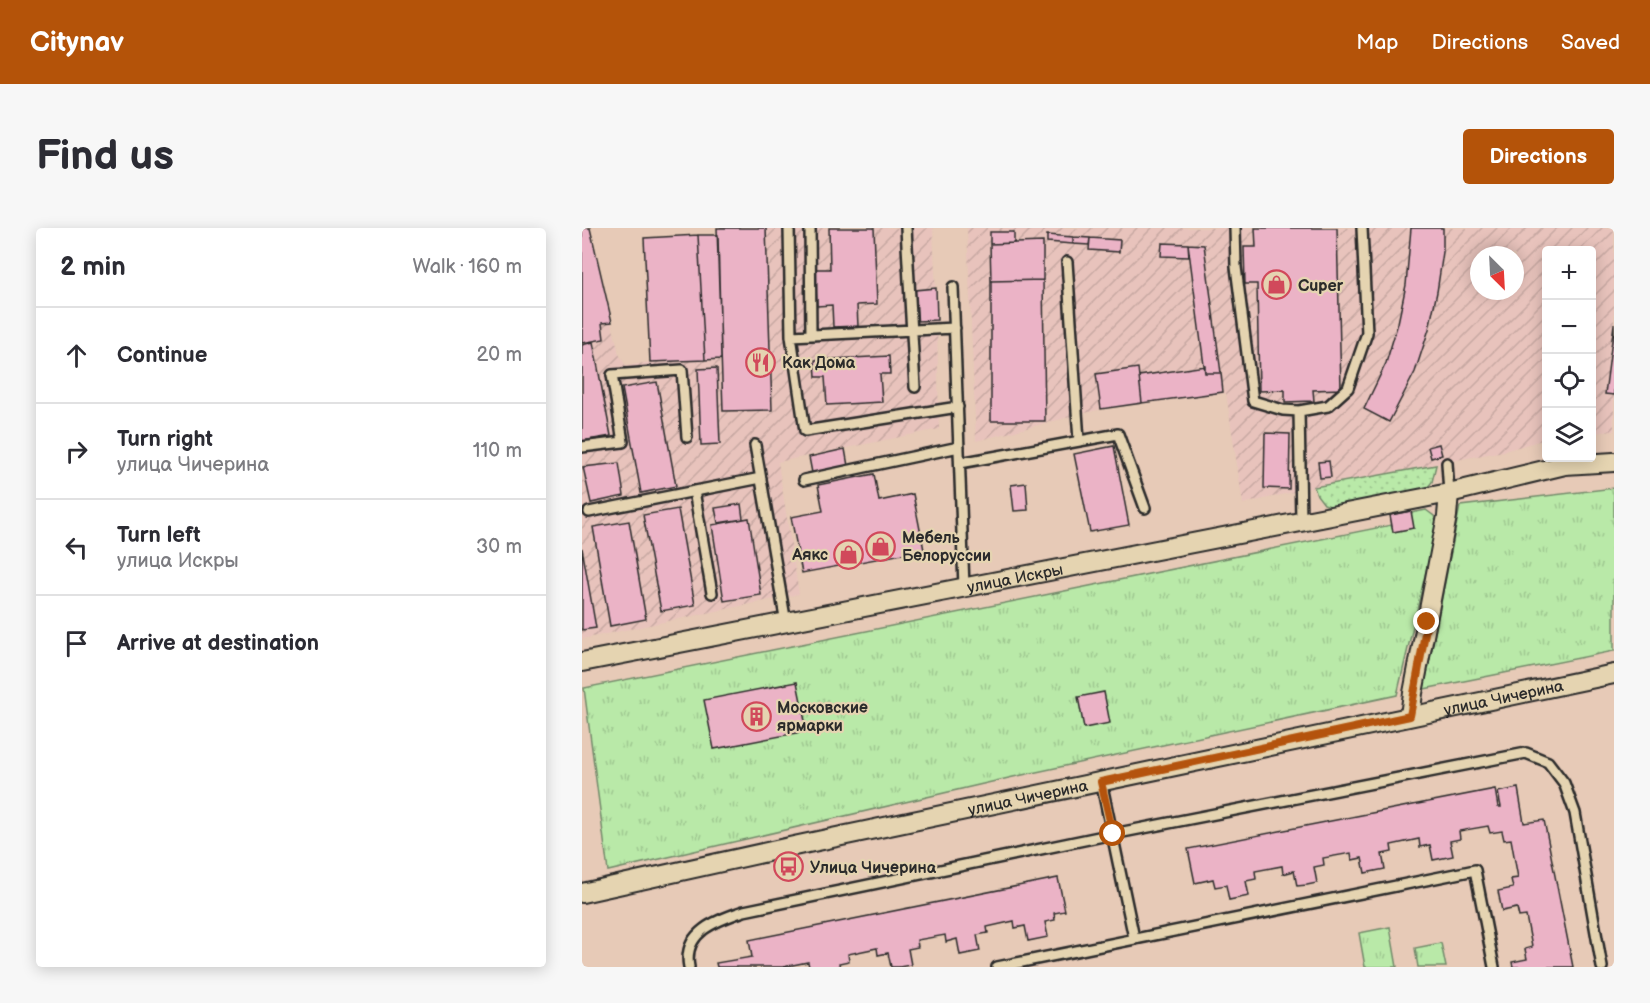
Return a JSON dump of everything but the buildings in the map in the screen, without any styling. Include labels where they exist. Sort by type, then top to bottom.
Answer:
[{"type":"street","name":"улица Искры","points":[[582,662],[1449,493],[1566,465],[1614,462]]},
{"type":"street","points":[[1410,716],[1447,516],[1449,493]]},
{"type":"street","name":"улица Чичерина","points":[[582,893],[784,848],[1614,674]]},
{"type":"lane","points":[[789,228],[792,336],[805,431],[958,407]]},
{"type":"lane","points":[[810,228],[811,334]]},
{"type":"lane","points":[[906,228],[915,387]]},
{"type":"lane","points":[[1235,228],[1236,267],[1253,401],[1282,410],[1299,411],[1328,406],[1348,388],[1367,333],[1362,228]]},
{"type":"lane","points":[[1067,262],[1079,441]]},
{"type":"lane","points":[[953,287],[964,587]]},
{"type":"lane","points":[[792,336],[955,328]]},
{"type":"lane","points":[[582,447],[623,442],[612,375],[682,370],[687,437]]},
{"type":"lane","points":[[1299,411],[1301,521]]},
{"type":"lane","points":[[960,463],[1118,434],[1145,508]]},
{"type":"lane","points":[[755,445],[786,623]]},
{"type":"lane","points":[[804,480],[959,447]]},
{"type":"lane","points":[[1447,463],[1449,493]]},
{"type":"lane","points":[[589,512],[761,478]]},
{"type":"lane","points":[[694,491],[712,593]]},
{"type":"lane","points":[[689,967],[689,947],[698,933],[711,923],[744,911],[1113,834],[1526,753],[1548,762],[1564,783],[1575,813],[1602,967]]},
{"type":"lane","points":[[1101,782],[1134,938]]},
{"type":"lane","points":[[997,967],[1475,870],[1494,967]]},
{"type":"shaded area","points":[[582,228],[590,228],[619,354],[626,366],[650,362],[721,359],[717,228],[933,228],[939,429],[778,462],[799,594],[582,639]]},
{"type":"shaded area","points":[[967,228],[1614,228],[1614,431],[1596,433],[1596,246],[1542,246],[1542,440],[1504,451],[1314,487],[1243,504],[1226,393],[1101,409],[976,441]]},
{"type":"green space","points":[[1436,465],[1432,482],[1426,489],[1339,509],[1324,504],[1314,487]]},
{"type":"green space","points":[[1614,488],[1614,651],[1424,689],[1460,506]]},
{"type":"green space","points":[[1426,510],[1434,516],[1437,524],[1397,695],[1013,777],[608,871],[584,688],[1391,525],[1393,532],[1413,528],[1411,513]]},
{"type":"green space","points":[[1390,927],[1397,967],[1365,967],[1359,933]]},
{"type":"green space","points":[[1441,943],[1446,967],[1418,967],[1415,948]]},
{"type":"place","name":"Cuper","points":[[1277,285]]},
{"type":"place","name":"Как Дома","points":[[761,362]]},
{"type":"place","name":"Мебель Белоруссии","points":[[881,546]]},
{"type":"place","name":"Аякс","points":[[849,554]]},
{"type":"place","name":"Московские ярмарки","points":[[756,716]]},
{"type":"place","name":"Улица Чичерина","points":[[789,867]]},
{"type":"route","points":[[1113,834],[1101,782],[1410,716],[1427,622]]}]
